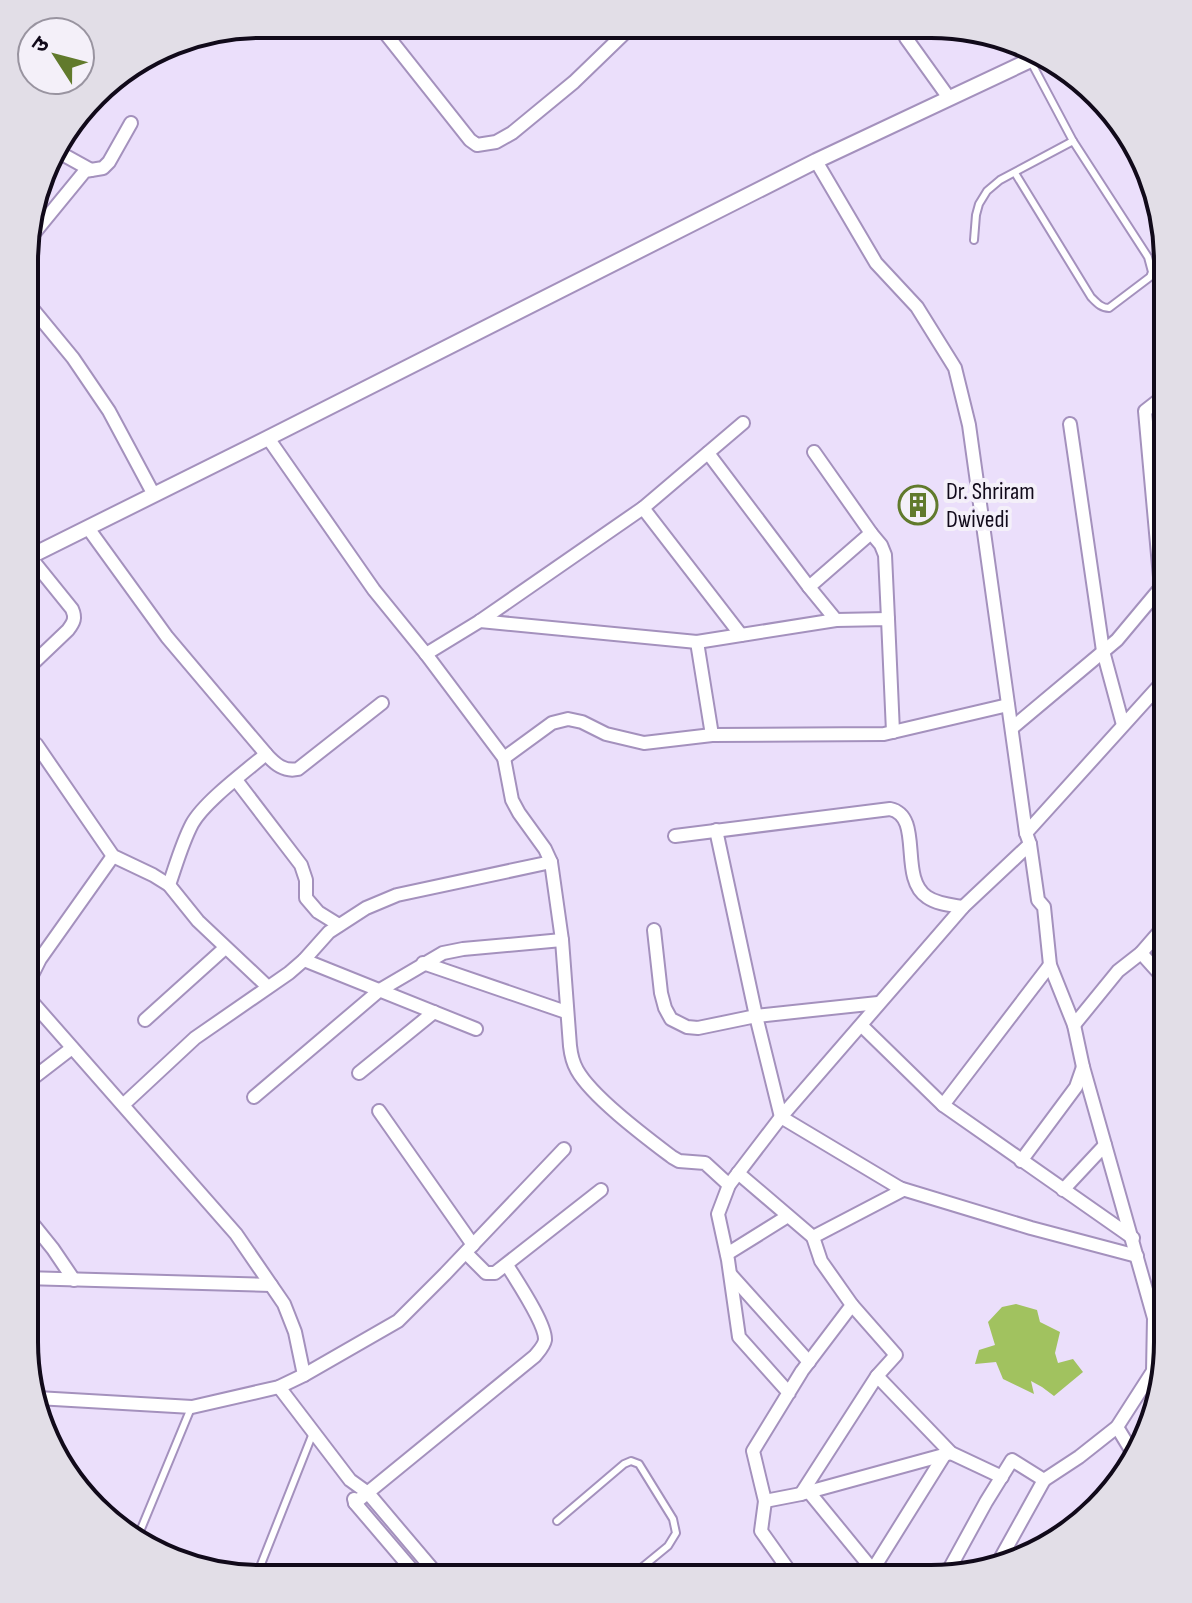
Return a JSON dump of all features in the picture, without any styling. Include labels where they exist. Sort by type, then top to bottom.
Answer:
[{"type":"street","points":[[389,38],[477,145],[496,142],[512,133],[574,82],[620,38]]},
{"type":"street","points":[[906,38],[949,98]]},
{"type":"street","points":[[38,553],[816,161],[1027,61]]},
{"type":"street","points":[[42,223],[85,171],[103,168],[109,162],[131,123]]},
{"type":"street","points":[[65,156],[91,170]]},
{"type":"street","points":[[816,161],[876,263],[917,307],[955,368],[969,425],[1008,705],[1038,900],[1044,907],[1050,965],[1074,1025],[1154,1318],[1153,1362]]},
{"type":"street","points":[[38,316],[73,358],[109,411],[154,495]]},
{"type":"street","points":[[1154,404],[1145,411],[1154,493]]},
{"type":"street","points":[[426,654],[480,621],[643,508],[743,423]]},
{"type":"street","points":[[1070,424],[1103,651],[1123,725]]},
{"type":"street","points":[[268,438],[374,590],[504,758],[512,800],[551,862],[562,940],[572,1061],[579,1074],[617,1112],[672,1157],[679,1161],[705,1163],[729,1185]]},
{"type":"street","points":[[814,452],[885,555],[893,732]]},
{"type":"street","points":[[708,453],[836,620]]},
{"type":"street","points":[[643,508],[741,635]]},
{"type":"street","points":[[88,528],[167,637],[280,767],[289,771],[298,769],[382,703]]},
{"type":"street","points":[[809,587],[871,533]]},
{"type":"street","points":[[38,570],[75,616],[68,630],[38,659]]},
{"type":"street","points":[[1012,728],[1117,640],[1154,596]]},
{"type":"street","points":[[480,621],[697,642],[836,620],[888,619]]},
{"type":"street","points":[[697,642],[712,735]]},
{"type":"street","points":[[789,1393],[739,1337],[718,1214],[729,1185],[781,1117],[862,1026],[878,1003],[1028,838],[1154,691]]},
{"type":"street","points":[[504,758],[552,723],[568,719],[606,734],[644,743],[712,735],[884,734],[1008,705]]},
{"type":"street","points":[[38,747],[113,856],[169,885],[198,921],[268,987]]},
{"type":"street","points":[[169,885],[191,825],[206,806],[266,754]]},
{"type":"street","points":[[236,780],[301,865],[306,880],[306,898],[318,912],[339,925]]},
{"type":"street","points":[[675,836],[897,810],[907,824],[919,889],[935,901],[963,907]]},
{"type":"street","points":[[716,830],[781,1117],[899,1188],[1137,1256]]},
{"type":"street","points":[[38,963],[113,856]]},
{"type":"street","points":[[123,1105],[195,1038],[304,960],[329,932],[366,908],[397,895],[551,862]]},
{"type":"street","points":[[654,930],[665,1008],[671,1019],[687,1027],[878,1003]]},
{"type":"street","points":[[1074,1025],[1118,971],[1154,938]]},
{"type":"street","points":[[254,1097],[380,990],[423,963],[443,953],[463,949],[562,940]]},
{"type":"street","points":[[145,1020],[225,948]]},
{"type":"street","points":[[1141,953],[1154,967]]},
{"type":"street","points":[[304,960],[476,1029]]},
{"type":"street","points":[[423,963],[566,1012]]},
{"type":"street","points":[[943,1105],[1050,965]]},
{"type":"street","points":[[38,1010],[236,1234],[284,1304],[295,1332],[304,1375]]},
{"type":"street","points":[[359,1073],[434,1012]]},
{"type":"street","points":[[862,1026],[943,1105],[1133,1238]]},
{"type":"street","points":[[38,1074],[72,1048]]},
{"type":"street","points":[[1021,1161],[1076,1087],[1083,1067]]},
{"type":"street","points":[[379,1111],[483,1271],[489,1274],[507,1265],[601,1190]]},
{"type":"street","points":[[1063,1190],[1105,1145]]},
{"type":"street","points":[[46,1399],[192,1407],[279,1387],[304,1375],[398,1321],[564,1149]]},
{"type":"street","points":[[738,1173],[813,1237],[821,1261],[852,1305],[896,1355],[877,1376],[805,1493]]},
{"type":"street","points":[[813,1237],[903,1190],[899,1188]]},
{"type":"street","points":[[727,1254],[788,1216]]},
{"type":"street","points":[[38,1230],[74,1280]]},
{"type":"street","points":[[355,1503],[542,1349],[545,1343],[543,1326],[507,1265]]},
{"type":"street","points":[[730,1274],[809,1362]]},
{"type":"street","points":[[38,1279],[271,1285]]},
{"type":"street","points":[[785,1565],[761,1531],[765,1501],[753,1451],[809,1362],[852,1305]]},
{"type":"street","points":[[877,1376],[948,1454],[1002,1477]]},
{"type":"street","points":[[1004,1553],[1044,1480],[1117,1427],[1150,1386]]},
{"type":"street","points":[[279,1387],[350,1480],[368,1493],[429,1565]]},
{"type":"street","points":[[1117,1427],[1128,1446]]},
{"type":"street","points":[[765,1501],[948,1454]]},
{"type":"street","points":[[876,1565],[948,1454]]},
{"type":"street","points":[[952,1564],[1012,1460],[1044,1480]]},
{"type":"street","points":[[350,1480],[355,1503],[408,1565]]},
{"type":"street","points":[[805,1493],[863,1565]]},
{"type":"lane","points":[[1015,173],[1091,297],[1104,308],[1109,308],[1150,277],[1151,263],[1073,141],[1036,65]]},
{"type":"lane","points":[[974,240],[976,215],[987,191],[1000,180],[1073,141]]},
{"type":"lane","points":[[141,1529],[192,1407]]},
{"type":"lane","points":[[261,1565],[313,1433]]},
{"type":"lane","points":[[557,1521],[624,1464],[631,1461],[639,1464],[673,1519],[676,1533],[668,1546],[645,1565]]},
{"type":"shaded area","points":[[1016,1304],[1037,1310],[1040,1322],[1060,1332],[1055,1353],[1058,1363],[1073,1359],[1083,1372],[1054,1396],[1031,1381],[1034,1394],[1003,1379],[996,1362],[975,1364],[979,1350],[995,1345],[988,1322],[1002,1307]]},
{"type":"building","name":"Dr. Shriram Dwivedi","points":[[928,492],[933,512],[908,519],[903,498]]},
{"type":"place","name":"Dr. Shriram Dwivedi","points":[[918,505]]}]
